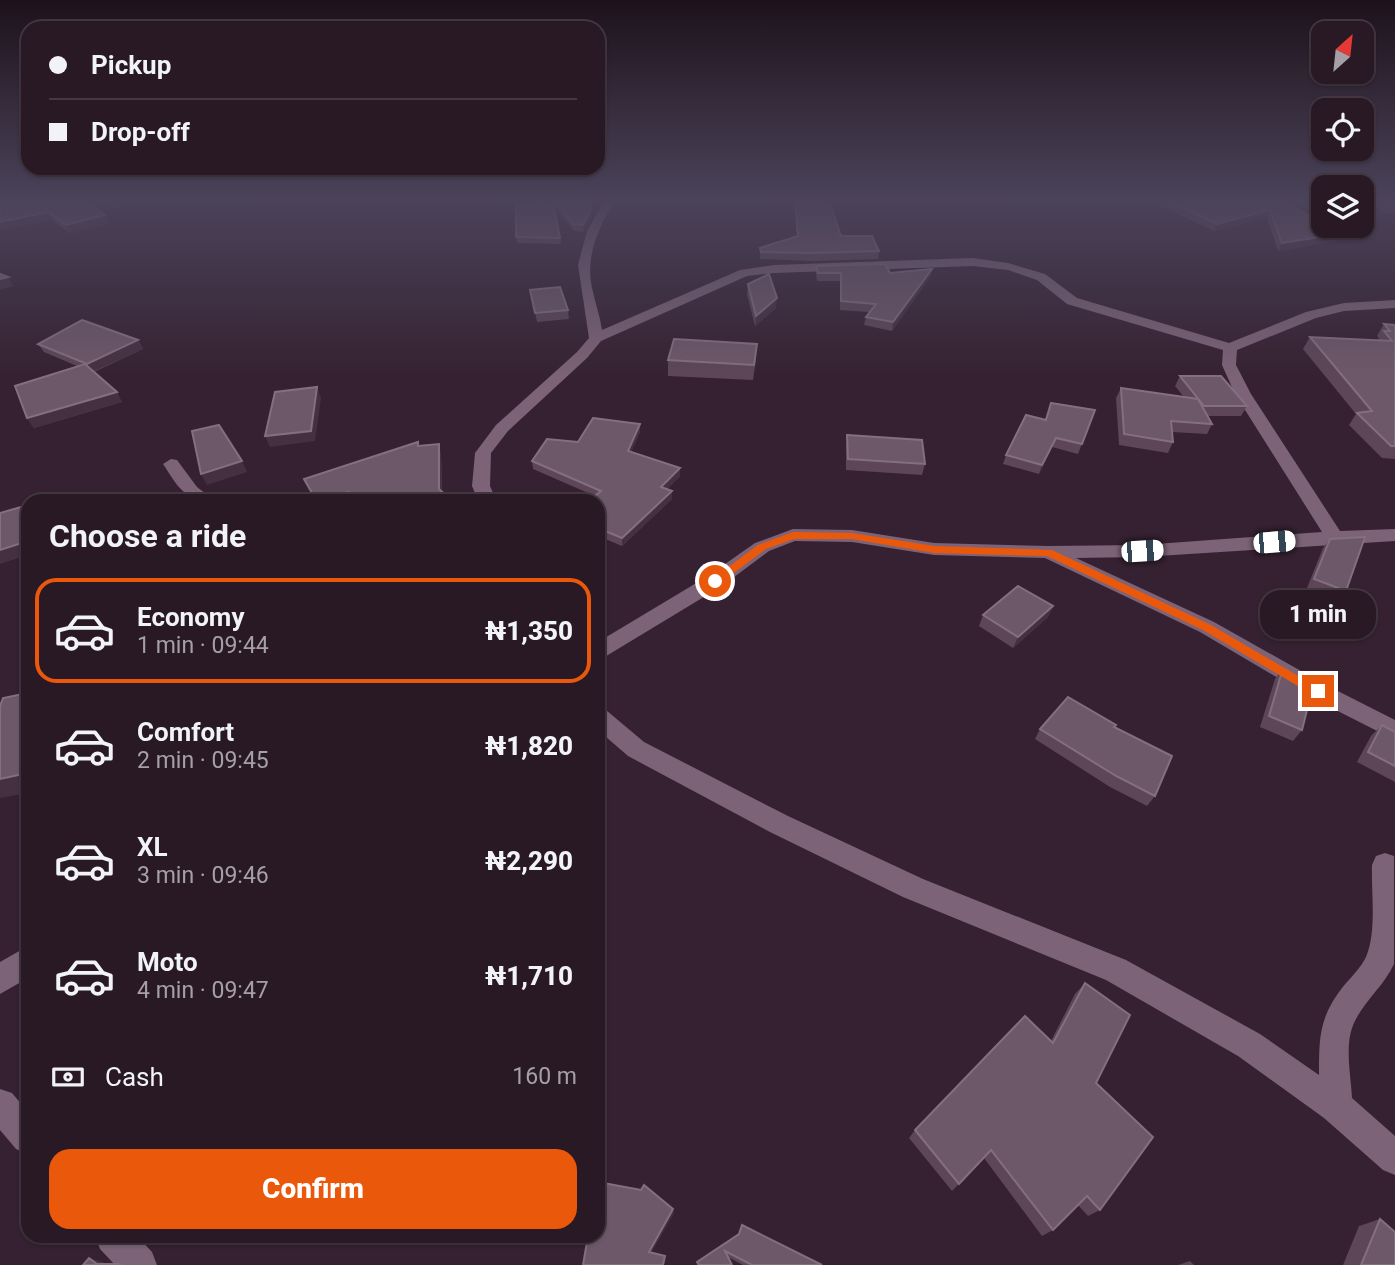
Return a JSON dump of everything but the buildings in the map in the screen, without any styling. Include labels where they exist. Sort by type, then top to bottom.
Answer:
[{"type":"street","points":[[585,259],[583,265],[586,288],[596,320],[596,338]]},
{"type":"street","points":[[484,494],[481,486],[483,453],[502,428],[582,355],[596,338],[744,273],[774,269],[973,262],[992,264],[1042,278],[1058,295],[1072,301],[1230,348],[1311,316],[1344,307],[1395,304]]},
{"type":"street","points":[[1230,348],[1229,365],[1243,394],[1335,537]]},
{"type":"street","points":[[172,464],[196,494]]},
{"type":"street","points":[[605,649],[715,581],[762,547],[793,535],[852,536],[934,550],[1048,552],[1142,551],[1395,535]]},
{"type":"street","points":[[1048,552],[1207,627],[1318,691],[1395,731]]},
{"type":"street","points":[[605,722],[636,749],[779,824],[913,888],[1116,971],[1249,1045],[1336,1106],[1395,1158]]},
{"type":"street","points":[[1336,1106],[1334,1037],[1343,1012],[1378,964],[1385,927],[1385,865]]},
{"type":"street","points":[[0,979],[21,966]]},
{"type":"street","points":[[0,1105],[21,1130]]},
{"type":"street","points":[[119,1243],[139,1265]]},
{"type":"route","points":[[715,581],[762,547],[793,535],[852,536],[934,550],[1048,552],[1207,627],[1318,691]]}]
